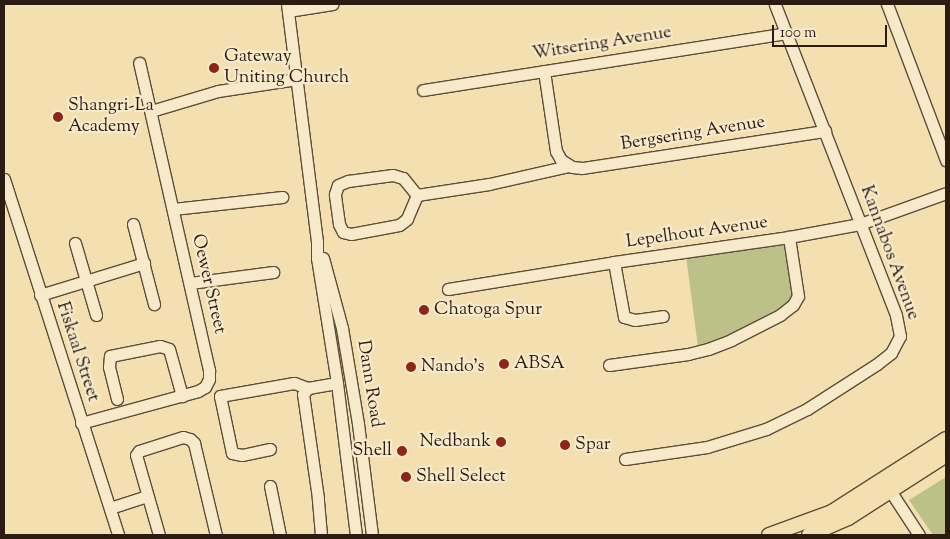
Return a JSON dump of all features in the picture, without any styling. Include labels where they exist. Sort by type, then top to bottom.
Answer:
[{"type":"main road","points":[[769,535],[832,512],[946,439]]},
{"type":"main road","points":[[809,535],[838,523],[891,492],[946,455]]},
{"type":"street","points":[[288,7],[332,4]]},
{"type":"street","name":"Kannabos Avenue","points":[[625,459],[706,447],[766,429],[807,409],[891,353],[900,336],[900,325],[775,4]]},
{"type":"street","points":[[887,4],[946,160]]},
{"type":"street","name":"Dann Road","points":[[288,7],[317,242],[318,265],[337,383],[356,535]]},
{"type":"street","name":"Witsering Avenue","points":[[423,90],[786,33]]},
{"type":"street","name":"Oewer Street","points":[[81,424],[198,391],[205,387],[209,379],[209,370],[190,282],[139,62]]},
{"type":"street","points":[[544,71],[556,151],[561,160],[568,166]]},
{"type":"street","points":[[151,111],[218,91],[297,79]]},
{"type":"street","name":"Bergsering Avenue","points":[[417,195],[489,184],[568,166],[582,168],[825,131]]},
{"type":"street","points":[[397,175],[405,180],[417,195],[407,219],[399,225],[350,234],[341,229],[335,191],[342,183],[397,175]]},
{"type":"street","name":"Fiskaal Street","points":[[4,179],[118,535]]},
{"type":"street","name":"Lepelhout Avenue","points":[[448,289],[614,262],[789,237],[860,224],[946,193]]},
{"type":"street","points":[[173,209],[282,197]]},
{"type":"street","points":[[133,224],[154,304]]},
{"type":"street","points":[[609,365],[688,354],[708,349],[731,340],[780,315],[792,305],[798,296],[789,237]]},
{"type":"street","name":"Dann Road","points":[[317,242],[342,328],[359,433],[372,535]]},
{"type":"street","points":[[75,243],[96,315]]},
{"type":"street","points":[[614,262],[624,317],[635,320],[663,316]]},
{"type":"street","points":[[40,295],[144,264]]},
{"type":"street","points":[[190,282],[273,272]]},
{"type":"street","points":[[116,399],[109,367],[110,356],[160,346],[169,349],[182,396]]},
{"type":"street","points":[[270,449],[242,455],[232,453],[220,396],[294,383],[308,388],[337,383]]},
{"type":"street","points":[[308,388],[303,394],[318,498],[321,535]]},
{"type":"street","points":[[159,535],[136,460],[136,453],[180,438],[190,439],[194,443],[216,535]]},
{"type":"street","points":[[270,486],[280,535]]},
{"type":"street","points":[[854,499],[885,489],[891,492],[919,535]]},
{"type":"street","points":[[110,508],[147,496]]},
{"type":"green space","points":[[784,243],[794,288],[792,298],[781,309],[723,339],[698,347],[686,256]]},
{"type":"green space","points":[[946,477],[946,535],[933,535],[909,500]]},
{"type":"place","name":"Gateway Uniting Church","points":[[214,68]]},
{"type":"place","name":"Shangri-La Academy","points":[[58,117]]},
{"type":"place","name":"Chatoga Spur","points":[[424,310]]},
{"type":"place","name":"ABSA","points":[[504,364]]},
{"type":"place","name":"Nando's","points":[[411,367]]},
{"type":"place","name":"Nedbank","points":[[501,442]]},
{"type":"place","name":"Spar","points":[[565,445]]},
{"type":"place","name":"Shell","points":[[402,451]]},
{"type":"place","name":"Shell Select","points":[[406,477]]}]
